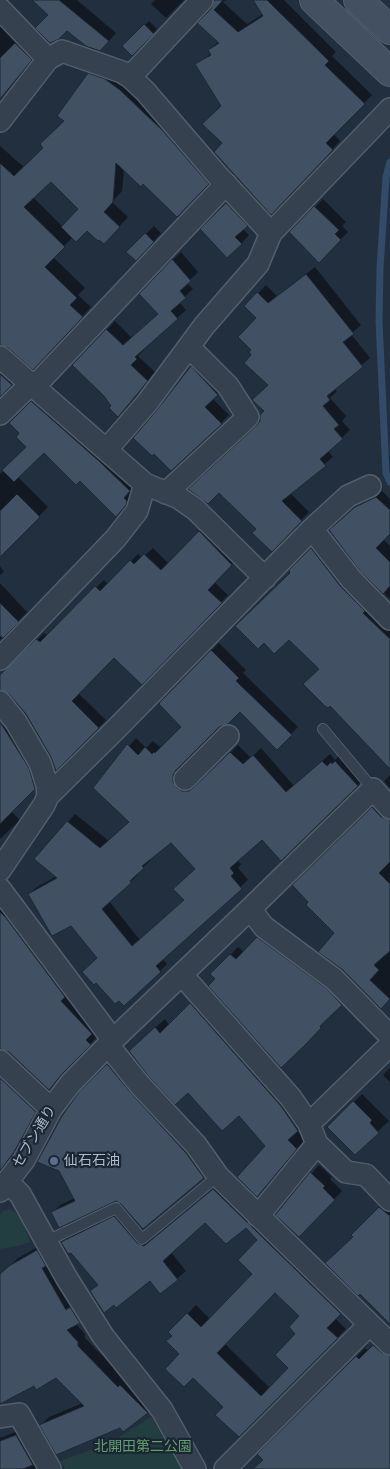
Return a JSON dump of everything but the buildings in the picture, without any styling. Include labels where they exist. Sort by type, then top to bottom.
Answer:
[{"type":"street","points":[[130,77],[202,0]]},
{"type":"street","points":[[314,0],[390,72]]},
{"type":"street","points":[[358,0],[390,30]]},
{"type":"street","points":[[0,9],[48,59]]},
{"type":"street","points":[[0,121],[48,59],[62,51],[122,72],[145,91],[271,233]]},
{"type":"street","points":[[107,449],[148,403],[204,326],[258,264],[271,233],[390,109]]},
{"type":"street","points":[[0,414],[32,385],[226,184]]},
{"type":"street","points":[[166,493],[248,417],[228,386],[189,347]]},
{"type":"street","points":[[0,357],[145,484],[179,498],[194,508],[265,578]]},
{"type":"street","points":[[0,659],[116,538],[137,511],[145,484]]},
{"type":"street","points":[[0,870],[44,805],[48,796],[312,529],[348,496],[370,486]]},
{"type":"street","points":[[312,529],[351,579],[390,618]]},
{"type":"street","points":[[0,702],[16,722],[40,764],[47,785],[48,796]]},
{"type":"street","points":[[185,779],[228,736]]},
{"type":"street","points":[[372,789],[390,808]]},
{"type":"street","name":"セブン通り","points":[[3,1186],[24,1160],[51,1109],[70,1084],[110,1042],[182,975],[372,789]]},
{"type":"street","points":[[0,889],[140,1085],[196,1145],[218,1176],[390,1344]]},
{"type":"street","points":[[250,909],[264,927],[334,979],[390,1036]]},
{"type":"street","points":[[182,975],[291,1098],[309,1124],[317,1144],[346,1172],[366,1174],[390,1200]]},
{"type":"street","points":[[309,1124],[390,1045]]},
{"type":"street","points":[[0,1061],[51,1109]]},
{"type":"street","points":[[258,1216],[317,1144]]},
{"type":"street","points":[[3,1186],[20,1194],[45,1242],[103,1336],[162,1410],[195,1469]]},
{"type":"street","points":[[225,1469],[369,1325]]},
{"type":"street","points":[[0,1417],[20,1414],[50,1469]]},
{"type":"lane","points":[[323,729],[372,789]]},
{"type":"lane","points":[[45,1242],[116,1208],[142,1238],[218,1176]]},
{"type":"green space","points":[[9,1209],[15,1212],[22,1221],[30,1242],[0,1249],[0,1215],[3,1211]]},
{"type":"green space","name":"北開田第二公園","points":[[151,1417],[182,1469],[65,1469],[60,1461],[108,1444]]},
{"type":"waterway","points":[[390,162],[386,177],[380,268],[379,321],[386,473],[390,482]]},
{"type":"place","name":"仙石石油","points":[[54,1161]]}]
